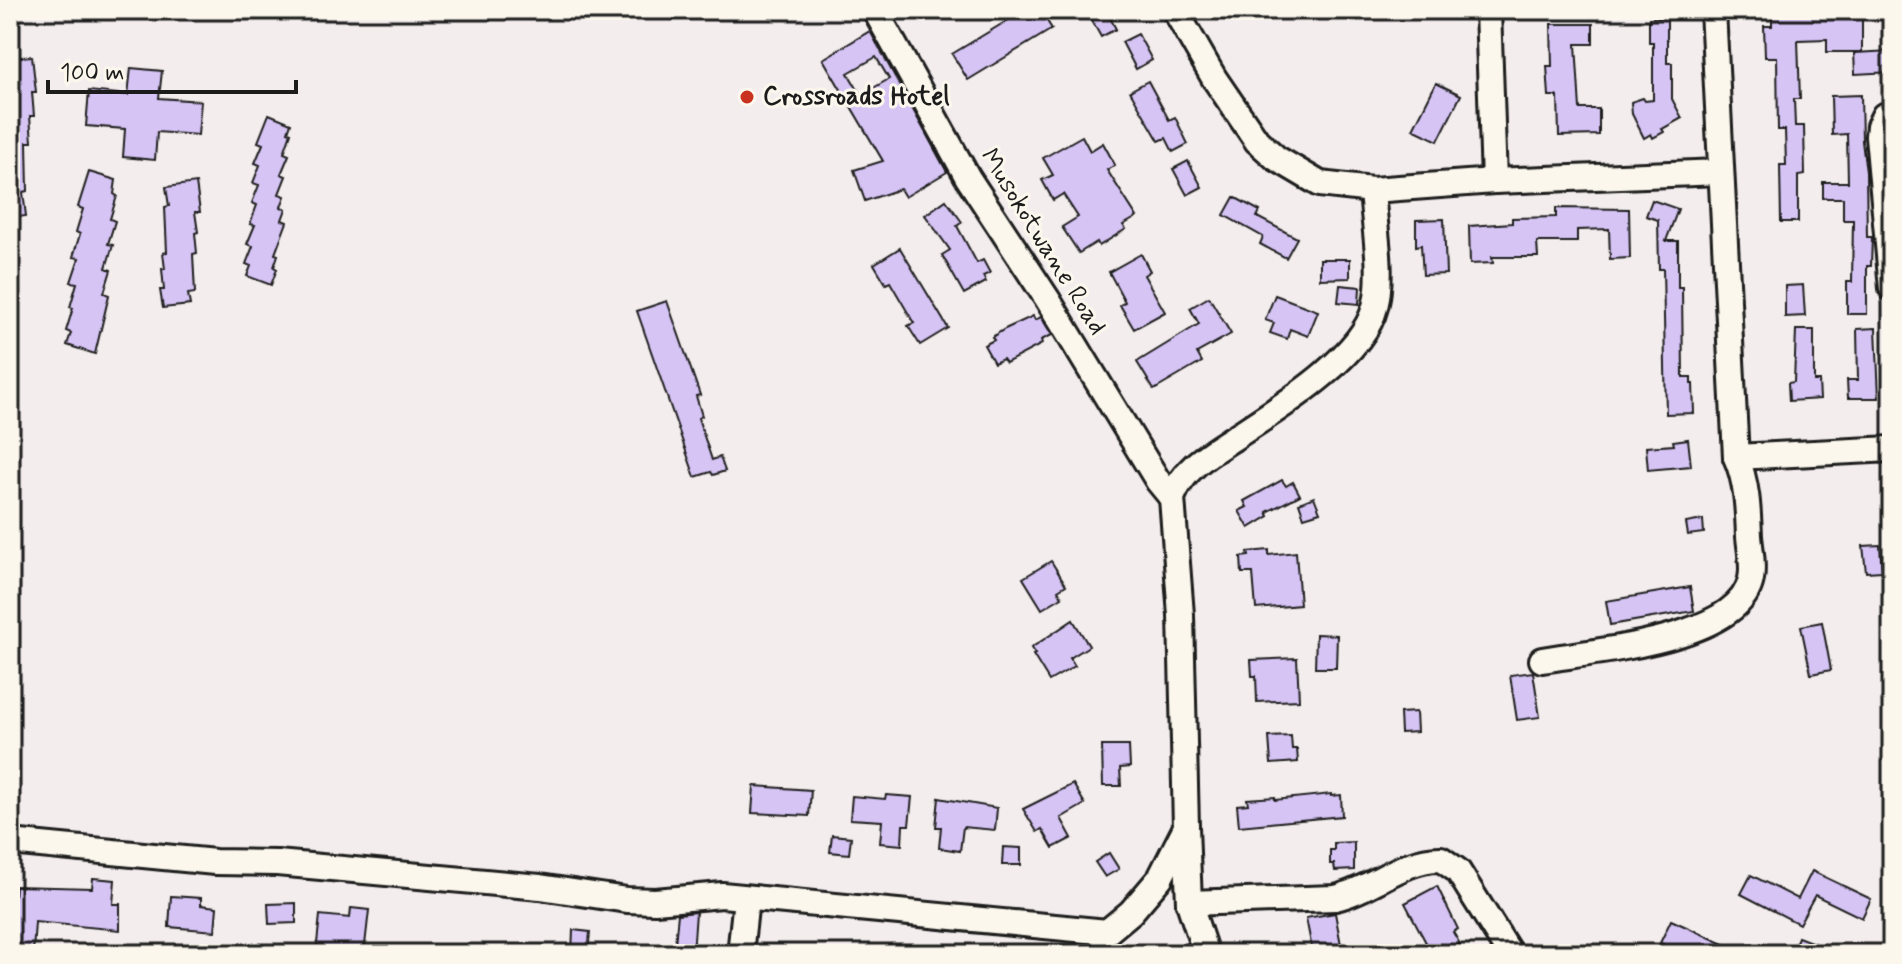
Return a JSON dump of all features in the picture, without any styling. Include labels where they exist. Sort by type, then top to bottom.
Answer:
[{"type":"street","name":"Musokotwane Road","points":[[875,10],[968,178],[1048,300],[1158,481],[1172,498]]},
{"type":"street","points":[[1175,10],[1257,141],[1276,158],[1320,184],[1372,190],[1494,181],[1720,172]]},
{"type":"street","points":[[1488,10],[1494,181]]},
{"type":"street","points":[[1542,660],[1675,636],[1725,615],[1742,600],[1751,579],[1746,489],[1736,457],[1713,10]]},
{"type":"street","points":[[1892,115],[1884,116],[1878,136],[1892,288]]},
{"type":"street","points":[[1206,954],[1189,903],[1181,615],[1172,498],[1179,481],[1193,466],[1298,395],[1367,328],[1375,307],[1378,284],[1372,190]]},
{"type":"street","points":[[1736,457],[1892,449]]},
{"type":"street","points":[[10,842],[215,862],[277,863],[540,887],[627,900],[655,901],[722,895],[1106,943],[1160,878],[1186,827]]},
{"type":"street","points":[[1189,903],[1335,898],[1356,894],[1421,862],[1441,859],[1458,871],[1510,954]]},
{"type":"street","points":[[740,954],[746,899]]},
{"type":"building","points":[[1025,10],[1040,10],[1052,29],[968,80],[952,54]]},
{"type":"building","points":[[1086,10],[1106,10],[1116,29],[1101,37]]},
{"type":"building","points":[[1772,10],[1862,10],[1862,52],[1827,52],[1827,39],[1798,40],[1800,99],[1794,99],[1795,126],[1804,126],[1805,175],[1798,176],[1798,222],[1781,222],[1780,165],[1786,165],[1785,130],[1778,130],[1777,57],[1765,57],[1764,26],[1772,26]]},
{"type":"building","points":[[1649,18],[1667,18],[1667,63],[1672,63],[1672,99],[1682,118],[1653,138],[1651,134],[1644,138],[1632,114],[1631,102],[1643,98],[1645,101],[1653,100],[1653,42],[1649,42]]},
{"type":"building","points":[[1551,24],[1593,24],[1593,44],[1576,44],[1580,109],[1599,109],[1599,135],[1559,136],[1558,96],[1549,96],[1547,66],[1552,66]]},
{"type":"building","points":[[870,31],[947,172],[905,197],[900,189],[865,201],[854,170],[883,161],[823,59]],"holes":[[[876,57],[889,79],[861,95],[848,73]]]},
{"type":"building","points":[[1138,34],[1152,60],[1136,69],[1122,42]]},
{"type":"building","points":[[1892,51],[1892,72],[1855,74],[1854,53]]},
{"type":"building","points":[[32,56],[36,92],[32,92],[34,116],[30,116],[32,142],[27,142],[28,191],[23,192],[26,216],[10,218],[10,58]]},
{"type":"building","points":[[131,68],[162,71],[159,98],[201,101],[198,135],[157,132],[155,160],[123,157],[125,129],[86,126],[89,91],[128,95]]},
{"type":"building","points":[[1148,81],[1169,120],[1175,117],[1188,144],[1173,152],[1166,138],[1159,141],[1130,91]]},
{"type":"building","points":[[1436,83],[1461,95],[1438,141],[1413,129]]},
{"type":"building","points":[[1861,95],[1867,237],[1872,237],[1871,266],[1867,266],[1867,314],[1847,314],[1847,282],[1852,282],[1853,220],[1843,220],[1843,198],[1823,198],[1823,182],[1848,182],[1847,134],[1832,135],[1831,96]]},
{"type":"building","points":[[269,114],[291,123],[284,153],[289,155],[281,174],[286,176],[279,194],[285,196],[281,207],[286,209],[282,220],[287,222],[275,254],[278,255],[274,267],[277,269],[271,285],[247,276],[251,266],[246,264],[253,246],[247,244],[255,225],[250,224],[257,205],[252,203],[259,185],[253,183],[260,165],[255,163],[263,144],[258,142]]},
{"type":"building","points":[[1082,136],[1090,151],[1103,143],[1115,165],[1107,170],[1137,217],[1123,225],[1126,229],[1099,246],[1097,242],[1079,253],[1062,227],[1078,217],[1063,194],[1053,200],[1042,180],[1053,175],[1043,158]]},
{"type":"building","points":[[1188,161],[1202,187],[1187,195],[1173,169]]},
{"type":"building","points":[[89,172],[116,180],[114,194],[117,196],[110,219],[115,221],[108,244],[113,245],[106,268],[111,270],[104,293],[109,295],[95,354],[67,345],[71,333],[66,331],[77,283],[71,282],[79,258],[73,257],[83,209],[78,207]]},
{"type":"building","points":[[196,183],[200,212],[195,212],[198,232],[195,233],[197,253],[193,254],[195,293],[188,294],[190,305],[163,308],[160,290],[164,290],[163,253],[167,252],[165,207],[169,206],[166,187]]},
{"type":"building","points":[[1234,197],[1260,211],[1257,217],[1297,238],[1286,258],[1260,244],[1263,237],[1224,215]]},
{"type":"building","points":[[946,200],[962,222],[957,226],[977,263],[983,260],[990,273],[983,276],[986,282],[964,294],[942,255],[950,250],[925,215]]},
{"type":"building","points":[[1652,200],[1678,209],[1666,241],[1678,241],[1683,377],[1691,377],[1694,413],[1666,414],[1663,269],[1659,269],[1658,220],[1646,216]]},
{"type":"building","points":[[1556,208],[1629,209],[1630,258],[1610,259],[1609,229],[1577,230],[1577,242],[1537,242],[1538,257],[1492,257],[1493,263],[1470,264],[1469,226],[1512,223],[1512,218],[1556,217]]},
{"type":"building","points":[[1444,219],[1446,274],[1423,275],[1421,245],[1416,246],[1416,220]]},
{"type":"building","points":[[900,248],[948,328],[920,345],[908,326],[914,323],[890,282],[886,284],[874,264]]},
{"type":"building","points":[[1141,254],[1150,271],[1144,275],[1165,312],[1134,329],[1120,305],[1125,302],[1109,272]]},
{"type":"building","points":[[1320,259],[1350,259],[1350,278],[1320,279]]},
{"type":"building","points":[[1340,285],[1360,287],[1359,304],[1338,302]]},
{"type":"building","points":[[1803,285],[1805,316],[1785,317],[1785,286]]},
{"type":"building","points":[[1275,295],[1318,311],[1308,336],[1290,329],[1287,339],[1270,333],[1274,323],[1265,320]]},
{"type":"building","points":[[1209,297],[1231,334],[1197,353],[1202,362],[1154,390],[1137,362],[1199,324],[1190,308]]},
{"type":"building","points":[[667,301],[700,395],[696,396],[702,416],[698,418],[712,460],[720,457],[725,471],[713,475],[711,472],[695,477],[637,311]]},
{"type":"building","points":[[1033,316],[1035,320],[1041,317],[1052,335],[1041,340],[1042,344],[1006,363],[1003,359],[994,363],[984,345],[1005,329]]},
{"type":"building","points":[[1876,328],[1879,398],[1848,398],[1847,380],[1858,380],[1857,329]]},
{"type":"building","points":[[1796,330],[1814,330],[1814,381],[1819,381],[1820,399],[1789,401],[1788,383],[1794,382]]},
{"type":"building","points":[[1688,439],[1691,466],[1648,470],[1646,447],[1674,445],[1673,441]]},
{"type":"building","points":[[1282,480],[1286,486],[1293,482],[1300,495],[1267,512],[1269,516],[1249,528],[1239,511],[1247,507],[1244,501]]},
{"type":"building","points":[[1314,497],[1320,512],[1304,517],[1299,503]]},
{"type":"building","points":[[1703,520],[1704,533],[1688,535],[1686,523]]},
{"type":"building","points":[[1880,545],[1882,571],[1866,572],[1863,546]]},
{"type":"building","points":[[1269,550],[1269,555],[1296,552],[1300,605],[1256,609],[1253,573],[1242,573],[1241,557],[1249,556],[1248,552]]},
{"type":"building","points":[[1051,561],[1066,585],[1058,590],[1062,597],[1042,609],[1023,578]]},
{"type":"building","points":[[1690,587],[1694,611],[1610,625],[1606,601]]},
{"type":"building","points":[[1073,620],[1089,646],[1070,658],[1075,666],[1049,681],[1031,648]]},
{"type":"building","points":[[1822,622],[1831,670],[1811,674],[1801,626]]},
{"type":"building","points":[[1316,634],[1337,635],[1336,668],[1315,668]]},
{"type":"building","points":[[1297,658],[1299,700],[1257,702],[1256,676],[1252,676],[1251,660]]},
{"type":"building","points":[[1533,672],[1540,717],[1517,720],[1510,675]]},
{"type":"building","points":[[1416,712],[1417,732],[1401,733],[1400,713]]},
{"type":"building","points":[[1291,736],[1292,749],[1297,749],[1298,762],[1271,764],[1269,737]]},
{"type":"building","points":[[1102,746],[1129,746],[1130,767],[1120,768],[1121,786],[1103,786]]},
{"type":"building","points":[[1073,784],[1085,804],[1061,818],[1072,838],[1053,848],[1042,829],[1037,832],[1023,809]]},
{"type":"building","points":[[754,786],[811,790],[809,816],[752,813]]},
{"type":"building","points":[[886,795],[912,797],[909,825],[903,825],[902,845],[880,843],[882,821],[850,819],[852,796],[885,799]]},
{"type":"building","points":[[1341,795],[1342,816],[1239,826],[1237,805],[1248,804],[1247,799],[1275,797],[1275,800]]},
{"type":"building","points":[[939,798],[997,808],[995,830],[963,827],[960,851],[939,848],[941,827],[936,827]]},
{"type":"building","points":[[832,835],[851,837],[849,854],[830,852]]},
{"type":"building","points":[[1354,842],[1354,870],[1335,871],[1334,864],[1330,864],[1330,850],[1334,850],[1334,843]]},
{"type":"building","points":[[1003,847],[1021,848],[1021,865],[1002,865]]},
{"type":"building","points":[[1109,853],[1119,869],[1105,877],[1095,862]]},
{"type":"building","points":[[1812,871],[1871,899],[1862,918],[1815,895],[1799,924],[1741,894],[1751,875],[1798,899]]},
{"type":"building","points":[[93,878],[115,880],[113,904],[120,904],[120,930],[35,922],[33,952],[11,951],[15,886],[92,888]]},
{"type":"building","points":[[1437,886],[1458,929],[1453,932],[1460,944],[1441,954],[1432,954],[1405,903]]},
{"type":"building","points":[[171,896],[201,898],[201,905],[217,907],[215,931],[169,927]]},
{"type":"building","points":[[296,903],[296,923],[269,924],[268,904]]},
{"type":"building","points":[[351,908],[369,910],[364,954],[316,953],[320,915],[350,918]]},
{"type":"building","points":[[696,912],[693,954],[674,954],[678,914]]},
{"type":"building","points":[[1335,913],[1342,950],[1313,954],[1306,918]]},
{"type":"building","points":[[1671,920],[1746,954],[1685,954],[1660,943]]},
{"type":"building","points":[[573,930],[590,932],[588,954],[572,954]]},
{"type":"building","points":[[1798,937],[1814,943],[1809,954],[1791,954]]},
{"type":"place","name":"Crossroads Hotel","points":[[747,97]]}]
